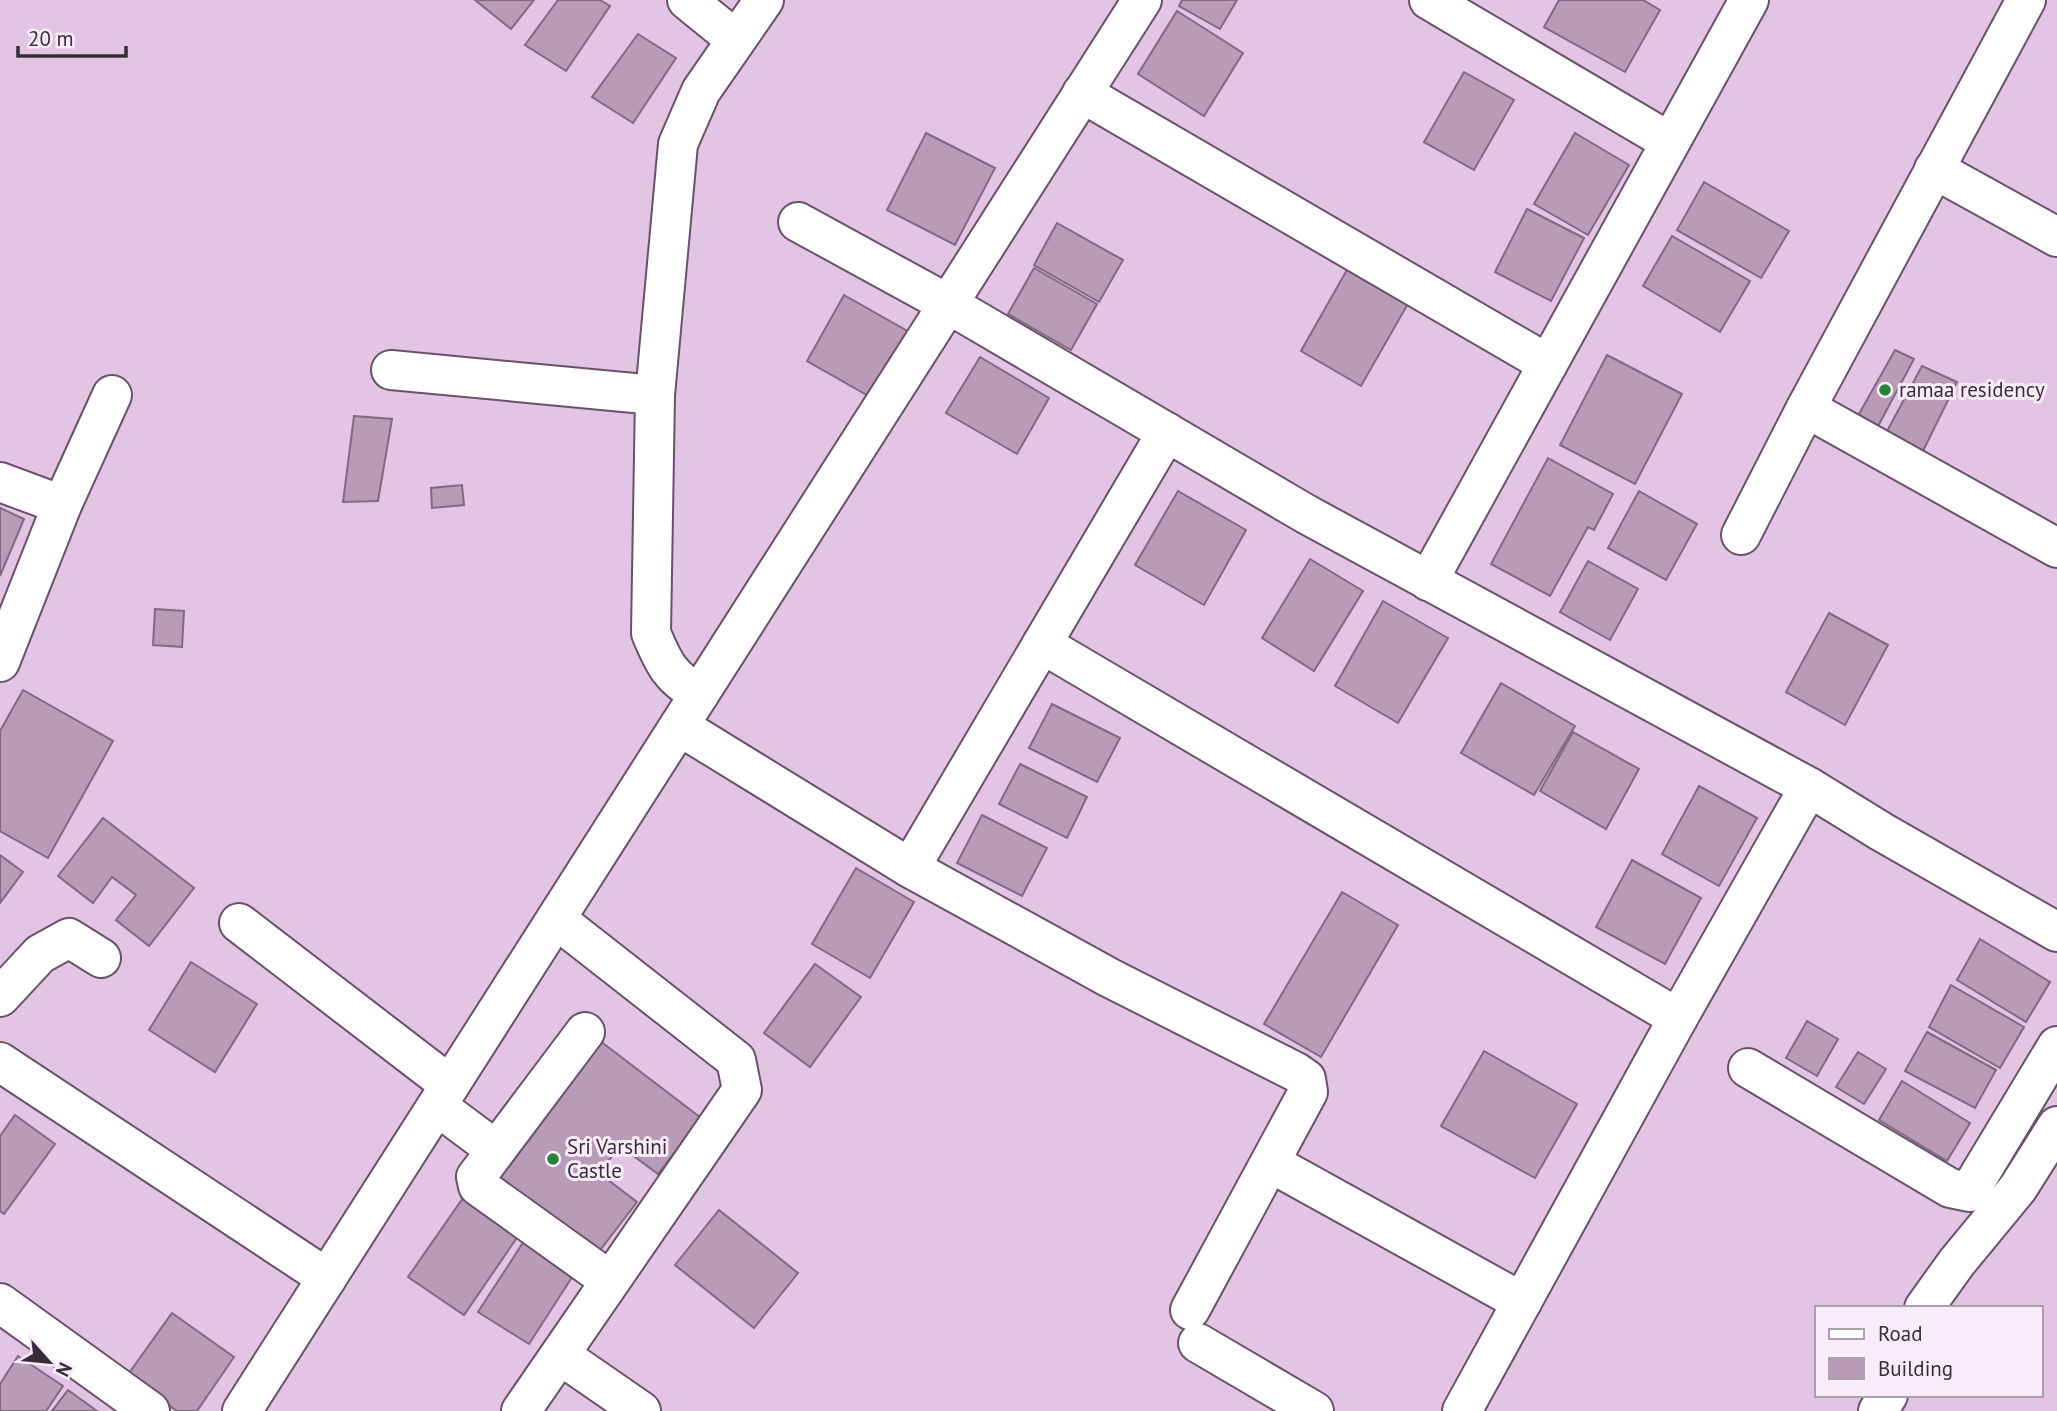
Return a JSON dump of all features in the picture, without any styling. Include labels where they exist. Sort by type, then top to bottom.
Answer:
[{"type":"street","points":[[687,0],[735,39]]},
{"type":"street","points":[[701,693],[685,686],[664,665],[651,634],[655,395],[678,144],[701,90],[764,0]]},
{"type":"street","points":[[243,1411],[1142,0]]},
{"type":"street","points":[[1429,0],[1670,142]]},
{"type":"street","points":[[1428,581],[1749,0]]},
{"type":"street","points":[[1741,536],[1806,408],[2026,0]]},
{"type":"street","points":[[1082,93],[1548,364]]},
{"type":"street","points":[[1934,169],[2057,237]]},
{"type":"street","points":[[798,222],[948,304],[1428,581],[1809,787],[2057,932]]},
{"type":"street","points":[[391,370],[655,395]]},
{"type":"street","points":[[0,662],[62,505],[112,395]]},
{"type":"street","points":[[1806,408],[2057,548]]},
{"type":"street","points":[[910,868],[1167,432]]},
{"type":"street","points":[[0,482],[62,505]]},
{"type":"street","points":[[1042,644],[1678,1018]]},
{"type":"street","points":[[679,726],[910,868],[1110,978],[1306,1079],[1308,1092],[1194,1326],[1314,1411]]},
{"type":"street","points":[[1462,1411],[1678,1018],[1809,787]]},
{"type":"street","points":[[521,1411],[560,1355],[614,1259],[742,1090],[736,1060],[556,919]]},
{"type":"street","points":[[239,923],[444,1096],[496,1150]]},
{"type":"street","points":[[0,997],[40,954],[69,938],[101,958]]},
{"type":"street","points":[[585,1032],[477,1177],[478,1186],[614,1259]]},
{"type":"street","points":[[1748,1068],[1950,1188],[1969,1192],[2057,1046]]},
{"type":"street","points":[[0,1062],[327,1278]]},
{"type":"street","points":[[1925,1306],[1957,1262],[2018,1188],[2057,1126]]},
{"type":"street","points":[[1287,1172],[1522,1302]]},
{"type":"street","points":[[0,1303],[150,1411]]},
{"type":"street","points":[[560,1355],[641,1411]]},
{"type":"building","points":[[475,0],[534,0],[511,29]]},
{"type":"building","points":[[558,0],[600,0],[610,6],[566,71],[525,45]]},
{"type":"building","points":[[1182,0],[1237,0],[1220,29],[1179,6]]},
{"type":"building","points":[[1559,0],[1643,0],[1660,10],[1625,72],[1544,27]]},
{"type":"building","points":[[1177,11],[1243,53],[1204,116],[1138,74]]},
{"type":"building","points":[[638,34],[676,58],[633,123],[592,97]]},
{"type":"building","points":[[1464,72],[1514,100],[1474,170],[1424,142]]},
{"type":"building","points":[[926,133],[995,168],[955,245],[887,210]]},
{"type":"building","points":[[1575,133],[1629,165],[1588,235],[1534,204]]},
{"type":"building","points":[[1704,182],[1789,231],[1761,278],[1677,230]]},
{"type":"building","points":[[1527,209],[1584,238],[1551,301],[1495,272]]},
{"type":"building","points":[[1057,223],[1123,260],[1099,302],[1034,265]]},
{"type":"building","points":[[1672,236],[1750,281],[1720,332],[1643,286]]},
{"type":"building","points":[[1034,268],[1097,304],[1071,350],[1008,314]]},
{"type":"building","points":[[1348,268],[1409,302],[1361,386],[1301,351]]},
{"type":"building","points":[[844,295],[909,332],[872,398],[807,361]]},
{"type":"building","name":"ramaa residency","points":[[1895,350],[1914,359],[1876,430],[1855,421]]},
{"type":"building","points":[[1607,355],[1682,394],[1635,484],[1560,445]]},
{"type":"building","points":[[980,357],[1049,398],[1017,454],[946,413]]},
{"type":"building","points":[[1922,366],[1957,382],[1920,457],[1885,435]]},
{"type":"building","points":[[354,416],[392,419],[378,501],[343,502]]},
{"type":"building","points":[[1548,458],[1613,494],[1594,530],[1588,527],[1550,596],[1491,564]]},
{"type":"building","points":[[462,485],[464,505],[432,508],[431,488]]},
{"type":"building","points":[[1178,491],[1246,530],[1204,605],[1135,565]]},
{"type":"building","points":[[1639,491],[1697,524],[1666,580],[1608,548]]},
{"type":"building","points":[[0,508],[24,519],[0,576]]},
{"type":"building","points":[[1310,559],[1363,591],[1314,671],[1262,638]]},
{"type":"building","points":[[1588,561],[1638,589],[1610,640],[1560,612]]},
{"type":"building","points":[[1383,601],[1448,638],[1398,723],[1335,686]]},
{"type":"building","points":[[155,609],[184,611],[182,647],[153,645]]},
{"type":"building","points":[[1829,613],[1888,645],[1845,725],[1786,692]]},
{"type":"building","points":[[1501,683],[1575,726],[1534,795],[1461,753]]},
{"type":"building","points":[[23,690],[113,741],[48,858],[0,831],[0,731]]},
{"type":"building","points":[[1052,704],[1120,738],[1097,782],[1029,748]]},
{"type":"building","points":[[1573,732],[1639,769],[1606,829],[1540,791]]},
{"type":"building","points":[[1020,764],[1087,797],[1067,838],[999,804]]},
{"type":"building","points":[[1699,786],[1757,818],[1719,886],[1662,854]]},
{"type":"building","points":[[982,815],[1047,848],[1022,896],[957,863]]},
{"type":"building","points":[[103,818],[194,888],[149,946],[116,920],[136,895],[112,877],[93,903],[58,876]]},
{"type":"building","points":[[0,855],[23,872],[0,903]]},
{"type":"building","points":[[1632,860],[1701,898],[1665,964],[1596,927]]},
{"type":"building","points":[[856,868],[914,902],[870,978],[812,944]]},
{"type":"building","points":[[1342,892],[1398,925],[1321,1057],[1264,1024]]},
{"type":"building","points":[[1980,939],[2050,982],[2026,1022],[1957,980]]},
{"type":"building","points":[[191,962],[257,1004],[215,1072],[149,1030]]},
{"type":"building","points":[[815,964],[861,997],[810,1067],[764,1033]]},
{"type":"building","points":[[1951,985],[2024,1027],[2000,1068],[1929,1027]]},
{"type":"building","points":[[1807,1021],[1838,1039],[1817,1076],[1786,1058]]},
{"type":"building","points":[[1927,1032],[1996,1070],[1975,1108],[1905,1071]]},
{"type":"building","name":"Sri Varshini Castle","points":[[591,1034],[701,1118],[658,1174],[620,1146],[599,1173],[637,1202],[591,1262],[482,1178]]},
{"type":"building","points":[[1484,1051],[1577,1104],[1535,1178],[1441,1126]]},
{"type":"building","points":[[1858,1052],[1886,1069],[1864,1104],[1836,1087]]},
{"type":"building","points":[[1902,1081],[1970,1123],[1947,1161],[1879,1120]]},
{"type":"building","points":[[15,1115],[55,1144],[4,1214],[0,1211],[0,1136]]},
{"type":"building","points":[[470,1188],[525,1226],[464,1315],[408,1277]]},
{"type":"building","points":[[719,1210],[798,1273],[754,1328],[675,1265]]},
{"type":"building","points":[[528,1235],[578,1268],[529,1344],[478,1312]]},
{"type":"building","points":[[172,1313],[234,1357],[197,1411],[177,1411],[127,1376]]},
{"type":"building","points":[[18,1356],[63,1386],[46,1411],[0,1411],[0,1384]]},
{"type":"building","points":[[68,1390],[97,1411],[52,1411]]},
{"type":"place","name":"ramaa residency","points":[[1885,390]]},
{"type":"place","name":"Sri Varshini Castle","points":[[553,1159]]}]
